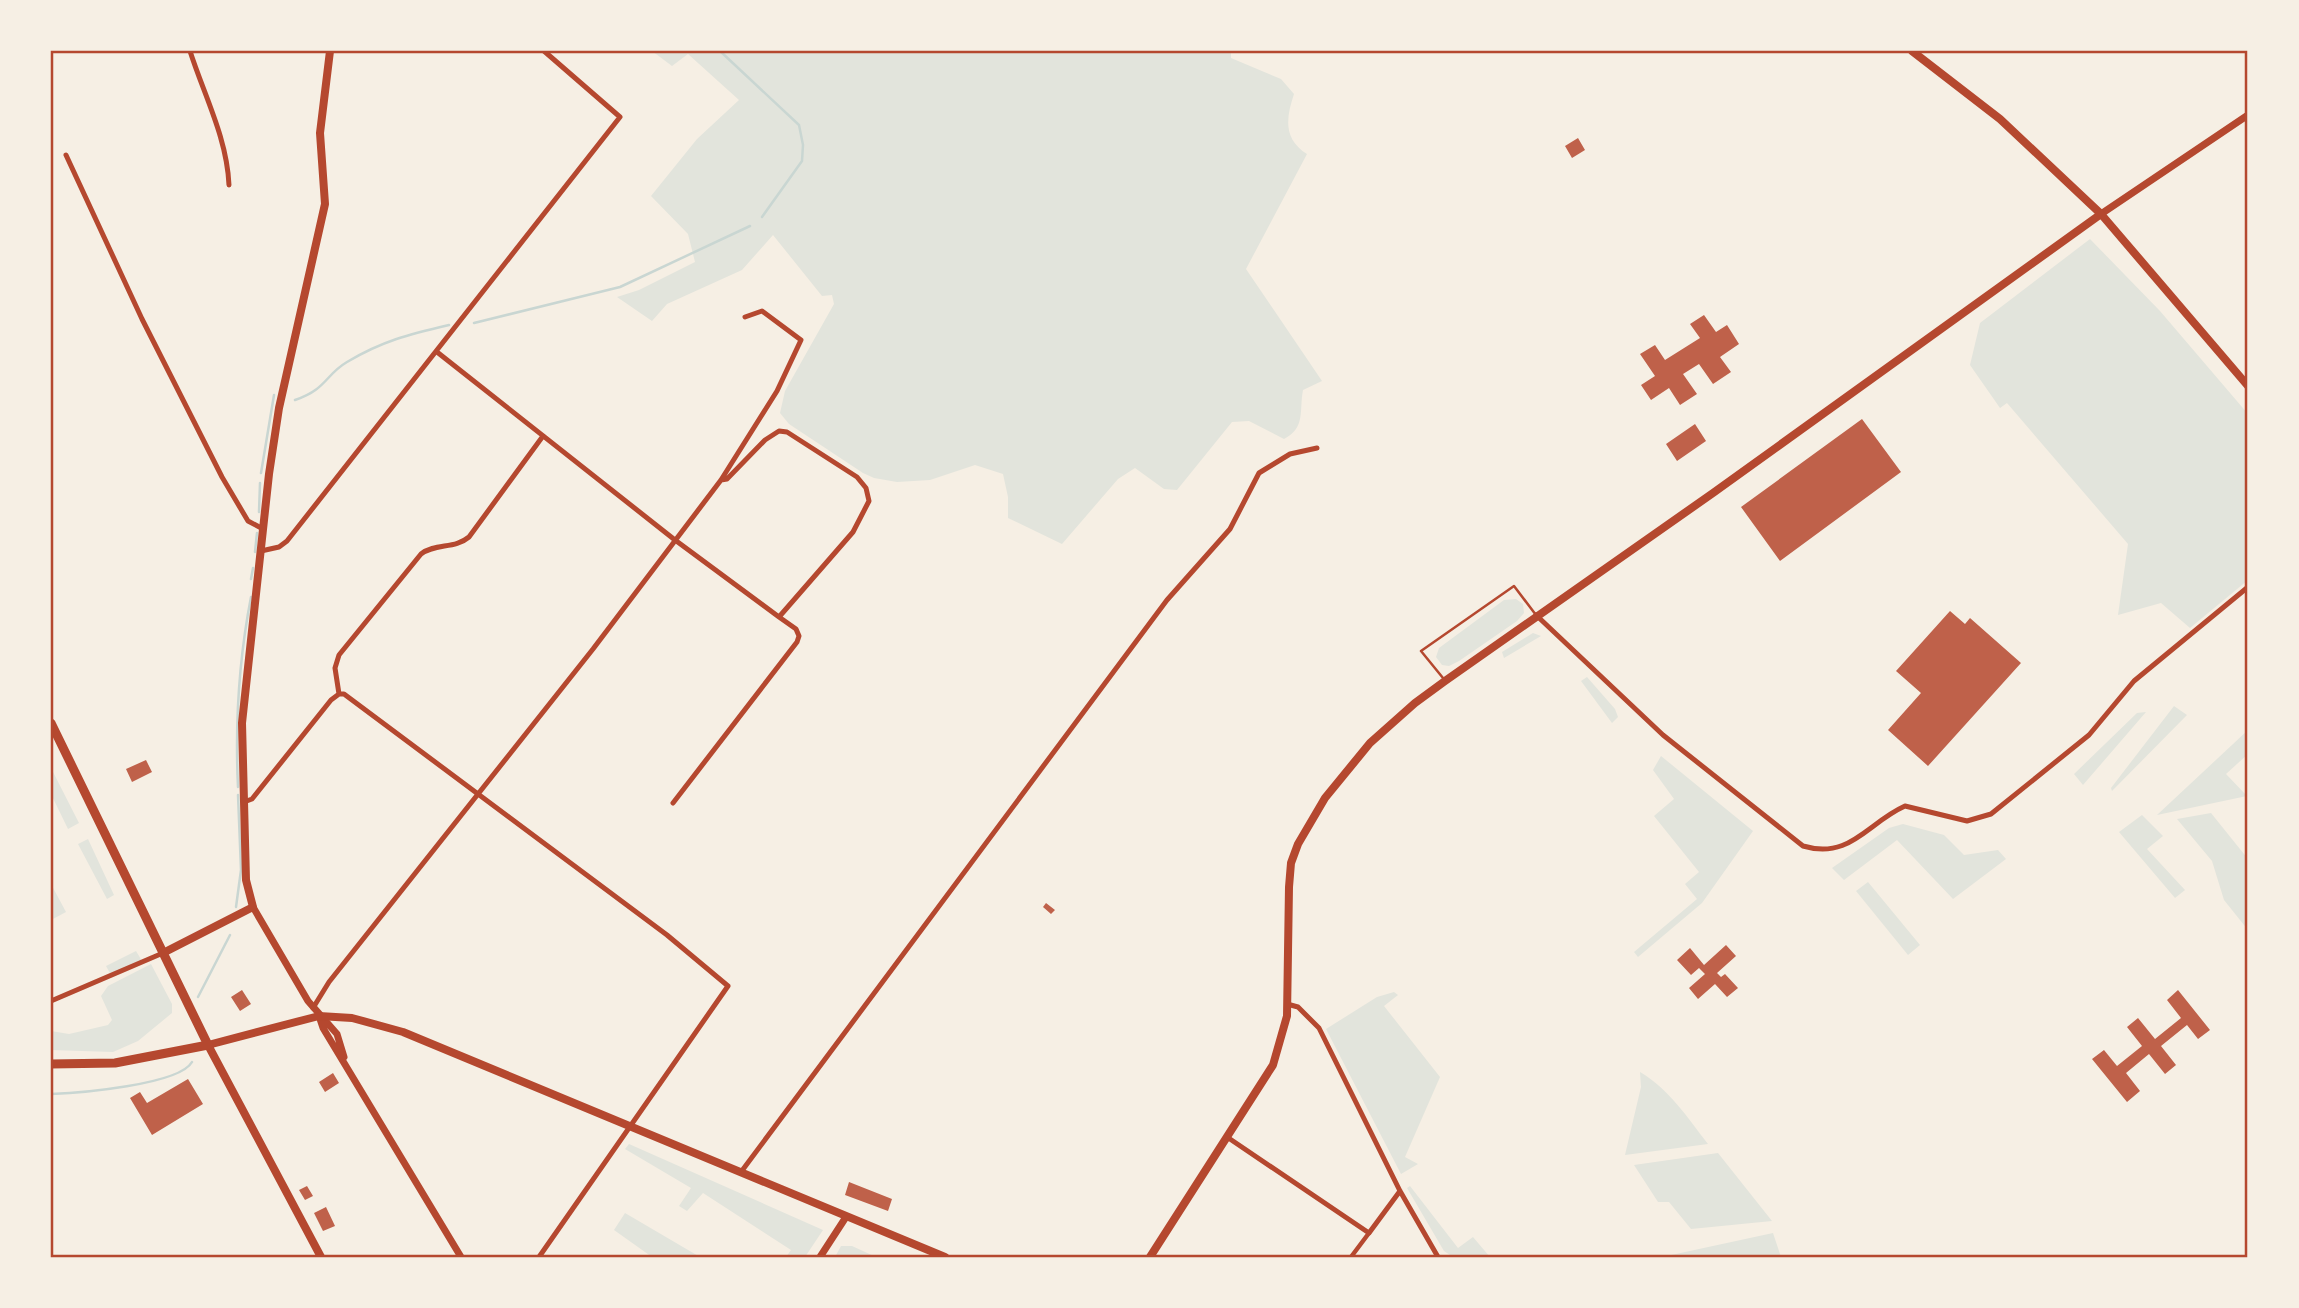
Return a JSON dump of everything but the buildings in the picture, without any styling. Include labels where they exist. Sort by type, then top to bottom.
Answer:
[{"type":"highway","points":[[51,723],[208,1045],[115,1063],[51,1064]]},
{"type":"main road","points":[[163,953],[253,906],[246,880],[242,723],[279,408],[324,214],[320,133],[330,51]]},
{"type":"main road","points":[[1912,51],[2000,119],[2101,214],[2248,386]]},
{"type":"main road","points":[[1150,1257],[1273,1065],[1285,1032],[1292,863],[1298,844],[1325,798],[1370,743],[1415,703],[1536,615],[1713,493],[2101,214]]},
{"type":"main road","points":[[321,1257],[208,1045],[316,1012],[352,1018],[403,1032],[945,1257]]},
{"type":"street","points":[[190,51],[228,162],[229,185]]},
{"type":"street","points":[[261,551],[279,547],[287,541],[620,117],[544,51]]},
{"type":"street","points":[[2101,214],[2229,125],[2248,115]]},
{"type":"street","points":[[66,155],[142,319],[222,477],[248,521],[264,529]]},
{"type":"street","points":[[316,1012],[329,982],[593,649],[721,480],[782,382],[801,340],[762,311],[745,317]]},
{"type":"street","points":[[437,352],[675,540],[796,629],[797,642],[673,803]]},
{"type":"street","points":[[721,480],[727,479],[765,440],[779,430],[787,432],[857,477],[866,488],[869,501],[853,532],[779,617]]},
{"type":"street","points":[[243,802],[252,799],[339,694],[335,668],[339,655],[421,554],[427,549],[462,543],[469,537],[543,436]]},
{"type":"street","points":[[741,1172],[1167,600],[1230,529],[1259,473],[1290,454],[1317,448]]},
{"type":"street","points":[[1536,615],[1663,735],[1803,846],[1819,851],[1849,844],[1905,806],[1966,821],[1991,814],[2089,734],[2134,681],[2248,587]]},
{"type":"street","points":[[339,694],[353,698],[667,935],[729,986],[539,1257]]},
{"type":"street","points":[[253,906],[461,1257]]},
{"type":"street","points":[[51,1001],[163,953]]},
{"type":"street","points":[[1287,1004],[1298,1007],[1320,1028],[1400,1191],[1438,1257]]},
{"type":"street","points":[[1227,1137],[1369,1233]]},
{"type":"street","points":[[1351,1257],[1400,1191]]},
{"type":"street","points":[[820,1257],[846,1217]]},
{"type":"lane","points":[[1445,681],[1421,651],[1514,586],[1536,615]]},
{"type":"shaded area","points":[[652,51],[1231,51],[1231,58],[1281,79],[1294,94],[1288,120],[1290,135],[1307,154],[1246,269],[1322,381],[1303,390],[1296,430],[1284,439],[1249,421],[1232,422],[1177,490],[1164,489],[1135,468],[1118,479],[1062,544],[1008,518],[1008,497],[1003,474],[975,465],[930,480],[897,482],[863,473],[789,424],[780,413],[785,391],[834,304],[832,295],[822,296],[773,235],[742,270],[667,304],[652,321],[617,297],[639,290],[695,262],[688,234],[651,196],[697,139],[739,100],[688,54],[672,66]]},
{"type":"shaded area","points":[[2090,239],[2160,311],[2248,414],[2248,580],[2190,628],[2161,603],[2118,615],[2128,544],[2007,403],[2000,408],[1970,365],[1980,323]]},
{"type":"shaded area","points":[[1516,599],[1523,604],[1524,613],[1517,621],[1459,661],[1449,666],[1442,665],[1436,657],[1439,648],[1504,600]]},
{"type":"shaded area","points":[[1533,633],[1541,636],[1504,658],[1502,652]]},
{"type":"shaded area","points":[[1587,677],[1615,709],[1618,717],[1612,723],[1581,681]]},
{"type":"shaded area","points":[[2174,706],[2187,715],[2112,791],[2111,788]]},
{"type":"shaded area","points":[[2146,712],[2083,785],[2074,774],[2137,713]]},
{"type":"shaded area","points":[[2248,730],[2248,754],[2226,774],[2247,796],[2157,815]]},
{"type":"shaded area","points":[[1661,756],[1753,831],[1702,903],[1638,957],[1634,952],[1697,899],[1685,884],[1699,872],[1654,816],[1674,799],[1653,770]]},
{"type":"shaded area","points":[[51,768],[79,823],[68,829],[51,794]]},
{"type":"shaded area","points":[[2211,813],[2248,859],[2248,930],[2224,900],[2212,861],[2177,819]]},
{"type":"shaded area","points":[[2142,815],[2163,836],[2147,849],[2185,890],[2175,898],[2119,832]]},
{"type":"shaded area","points":[[1903,824],[1944,835],[1964,855],[1998,850],[2006,859],[1953,899],[1897,840],[1844,880],[1832,868],[1889,828]]},
{"type":"shaded area","points":[[88,839],[114,895],[107,899],[78,844]]},
{"type":"shaded area","points":[[1868,882],[1920,945],[1908,955],[1856,891]]},
{"type":"shaded area","points":[[51,884],[66,912],[51,920]]},
{"type":"shaded area","points":[[136,951],[142,961],[111,975],[106,966]]},
{"type":"shaded area","points":[[151,964],[172,1004],[172,1013],[138,1041],[113,1052],[51,1050],[51,1031],[69,1034],[108,1025],[112,1020],[101,996],[108,986]]},
{"type":"shaded area","points":[[1394,992],[1398,995],[1384,1006],[1440,1077],[1405,1157],[1418,1164],[1401,1174],[1326,1029],[1377,997]]},
{"type":"shaded area","points":[[1640,1072],[1669,1095],[1708,1144],[1625,1155],[1641,1087]]},
{"type":"shaded area","points":[[629,1144],[823,1230],[805,1257],[786,1257],[791,1250],[703,1193],[687,1211],[679,1206],[691,1188],[625,1149]]},
{"type":"shaded area","points":[[1718,1153],[1772,1221],[1691,1229],[1669,1202],[1658,1202],[1634,1165]]},
{"type":"shaded area","points":[[1410,1186],[1458,1248],[1473,1237],[1490,1257],[1453,1257],[1444,1251],[1407,1188]]},
{"type":"shaded area","points":[[625,1213],[700,1257],[652,1257],[614,1230]]},
{"type":"shaded area","points":[[1773,1233],[1781,1257],[1662,1257]]},
{"type":"shaded area","points":[[841,1246],[852,1246],[876,1257],[835,1257]]},
{"type":"waterway","points":[[720,51],[799,125],[803,145],[802,161],[762,217]]},
{"type":"waterway","points":[[474,323],[620,287],[750,226]]},
{"type":"waterway","points":[[295,400],[320,387],[340,367],[384,343],[449,325]]},
{"type":"waterway","points":[[261,473],[274,395]]},
{"type":"waterway","points":[[259,512],[260,483]]},
{"type":"waterway","points":[[255,552],[257,533]]},
{"type":"waterway","points":[[251,579],[253,568]]},
{"type":"waterway","points":[[238,787],[239,692],[251,597]]},
{"type":"waterway","points":[[236,907],[241,870],[238,795]]},
{"type":"waterway","points":[[198,997],[230,935]]},
{"type":"waterway","points":[[51,1094],[104,1090],[149,1082],[168,1077],[192,1062]]}]
